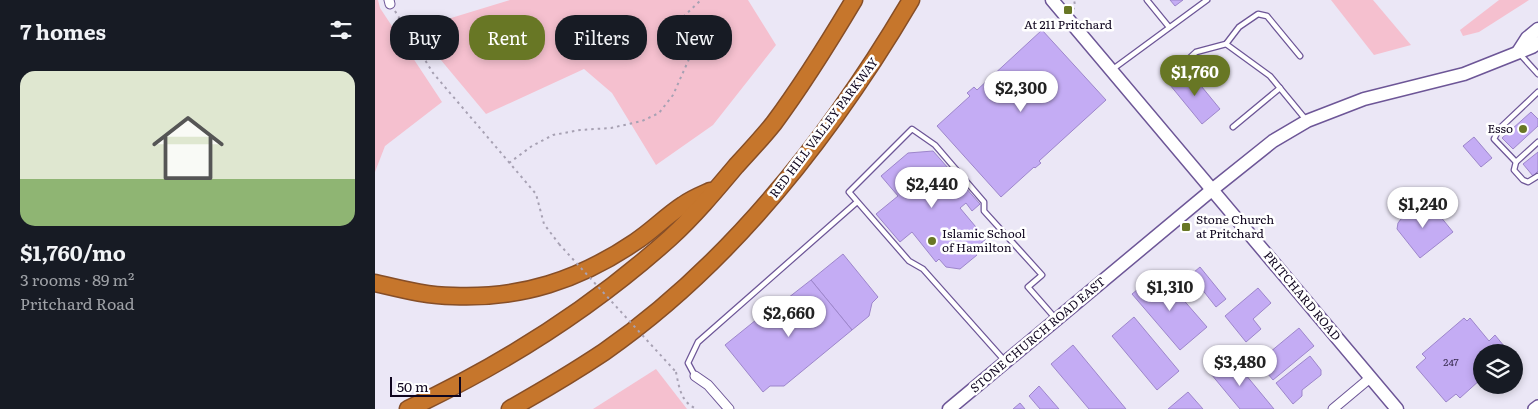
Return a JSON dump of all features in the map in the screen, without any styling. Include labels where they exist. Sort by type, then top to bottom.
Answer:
[{"type":"highway","points":[[408,409],[466,381],[573,314],[619,280],[670,238],[694,215],[773,124],[824,49],[854,0]]},
{"type":"highway","name":"RED HILL VALLEY PARKWAY","points":[[510,409],[604,351],[655,313],[715,259],[764,208],[819,138],[881,51],[911,0]]},
{"type":"highway","points":[[375,283],[423,293],[452,296],[506,294],[551,284],[578,275],[606,260],[636,242],[684,204],[719,187]]},
{"type":"main road","name":"PRITCHARD ROAD","points":[[1052,0],[1397,409]]},
{"type":"main road","name":"STONE CHURCH ROAD EAST","points":[[1518,52],[1527,38],[1538,29]]},
{"type":"main road","name":"STONE CHURCH ROAD EAST","points":[[949,409],[1273,141],[1307,120],[1364,99],[1464,74],[1538,42]]},
{"type":"street","points":[[695,376],[707,385],[729,409]]},
{"type":"street","points":[[1333,409],[1370,378]]},
{"type":"street","points":[[1534,409],[1538,406]]},
{"type":"lane","points":[[1147,0],[1169,27]]},
{"type":"lane","points":[[1112,70],[1207,0]]},
{"type":"lane","points":[[1183,64],[1196,52],[1226,44],[1239,27],[1258,14],[1267,16],[1299,56]]},
{"type":"lane","points":[[1226,44],[1270,76],[1307,120]]},
{"type":"lane","points":[[1518,52],[1538,74]]},
{"type":"lane","points":[[1233,126],[1280,88]]},
{"type":"lane","points":[[1516,162],[1494,138],[1499,129],[1538,92]]},
{"type":"lane","points":[[1005,361],[923,269],[909,261],[849,192],[912,129],[935,145],[984,202],[984,211],[1042,275],[1028,286],[1056,319]]},
{"type":"lane","points":[[1538,142],[1516,162],[1514,170],[1523,180],[1528,182],[1538,176]]},
{"type":"lane","points":[[695,376],[688,363],[698,342],[857,202]]},
{"type":"path","points":[[509,163],[553,135],[619,126],[643,121],[659,113],[673,95],[689,59],[683,16],[701,0]]},
{"type":"path","points":[[390,2],[433,73],[536,194],[544,224],[559,244],[676,372],[681,396],[692,407],[697,409]]},
{"type":"shaded area","points":[[375,0],[378,0],[380,8],[390,23],[390,60],[414,60],[442,102],[385,146],[375,172]]},
{"type":"shaded area","points":[[510,0],[748,0],[776,45],[713,125],[656,165],[612,93],[584,69],[486,114],[441,60],[459,60],[459,16]]},
{"type":"shaded area","points":[[1331,0],[1373,0],[1411,45],[1374,55]]},
{"type":"shaded area","points":[[1499,0],[1529,0],[1479,32],[1463,36],[1460,30]]},
{"type":"shaded area","points":[[656,369],[687,409],[593,409]]},
{"type":"building","points":[[1170,0],[1183,0],[1175,6]]},
{"type":"building","points":[[1042,30],[1106,100],[1039,161],[1041,163],[1001,197],[937,126],[970,96],[967,93],[974,87],[977,90]]},
{"type":"building","points":[[1188,70],[1220,109],[1202,124],[1170,85]]},
{"type":"building","points":[[1531,112],[1538,119],[1538,126],[1513,149],[1502,138]]},
{"type":"building","points":[[1474,137],[1492,158],[1481,167],[1463,146]]},
{"type":"building","points":[[933,151],[980,204],[972,211],[966,203],[960,208],[986,239],[973,250],[977,255],[960,269],[946,267],[939,259],[936,262],[912,232],[900,242],[876,214],[898,196],[881,176],[908,153]]},
{"type":"building","points":[[1538,152],[1538,171],[1533,176],[1523,164]]},
{"type":"building","points":[[1426,199],[1453,232],[1420,258],[1397,229],[1401,219]]},
{"type":"building","points":[[843,254],[878,297],[872,303],[869,316],[852,330],[811,280]]},
{"type":"building","points":[[1200,267],[1226,299],[1216,307],[1201,288],[1198,291],[1187,278]]},
{"type":"building","points":[[1153,277],[1161,286],[1167,281],[1207,327],[1180,350],[1132,294]]},
{"type":"building","points":[[811,280],[852,330],[784,386],[770,386],[763,392],[725,345],[777,303],[779,305]]},
{"type":"building","points":[[1258,288],[1271,303],[1253,319],[1261,329],[1246,342],[1225,316]]},
{"type":"building","points":[[1134,317],[1179,371],[1157,390],[1112,336]]},
{"type":"building","points":[[1464,318],[1467,321],[1470,318],[1489,341],[1495,335],[1502,344],[1473,344],[1473,386],[1460,398],[1456,394],[1446,402],[1416,367],[1426,358],[1422,354]]},
{"type":"building","points":[[1299,328],[1314,346],[1273,380],[1258,362]]},
{"type":"building","points":[[1073,345],[1126,409],[1089,409],[1051,364]]},
{"type":"building","points":[[1310,356],[1321,370],[1321,375],[1302,390],[1302,396],[1293,404],[1276,383]]},
{"type":"building","points":[[1231,357],[1274,409],[1240,409],[1211,374]]},
{"type":"building","points":[[1039,386],[1059,409],[1040,409],[1029,396]]},
{"type":"building","points":[[1188,392],[1203,409],[1168,409]]},
{"type":"building","points":[[1020,403],[1025,409],[1013,409]]},
{"type":"place","name":"At 211 Pritchard","points":[[1068,10]]},
{"type":"place","name":"Esso","points":[[1523,129]]},
{"type":"place","name":"Stone Church at Pritchard","points":[[1186,227]]},
{"type":"place","name":"Islamic School of Hamilton","points":[[932,241]]}]
